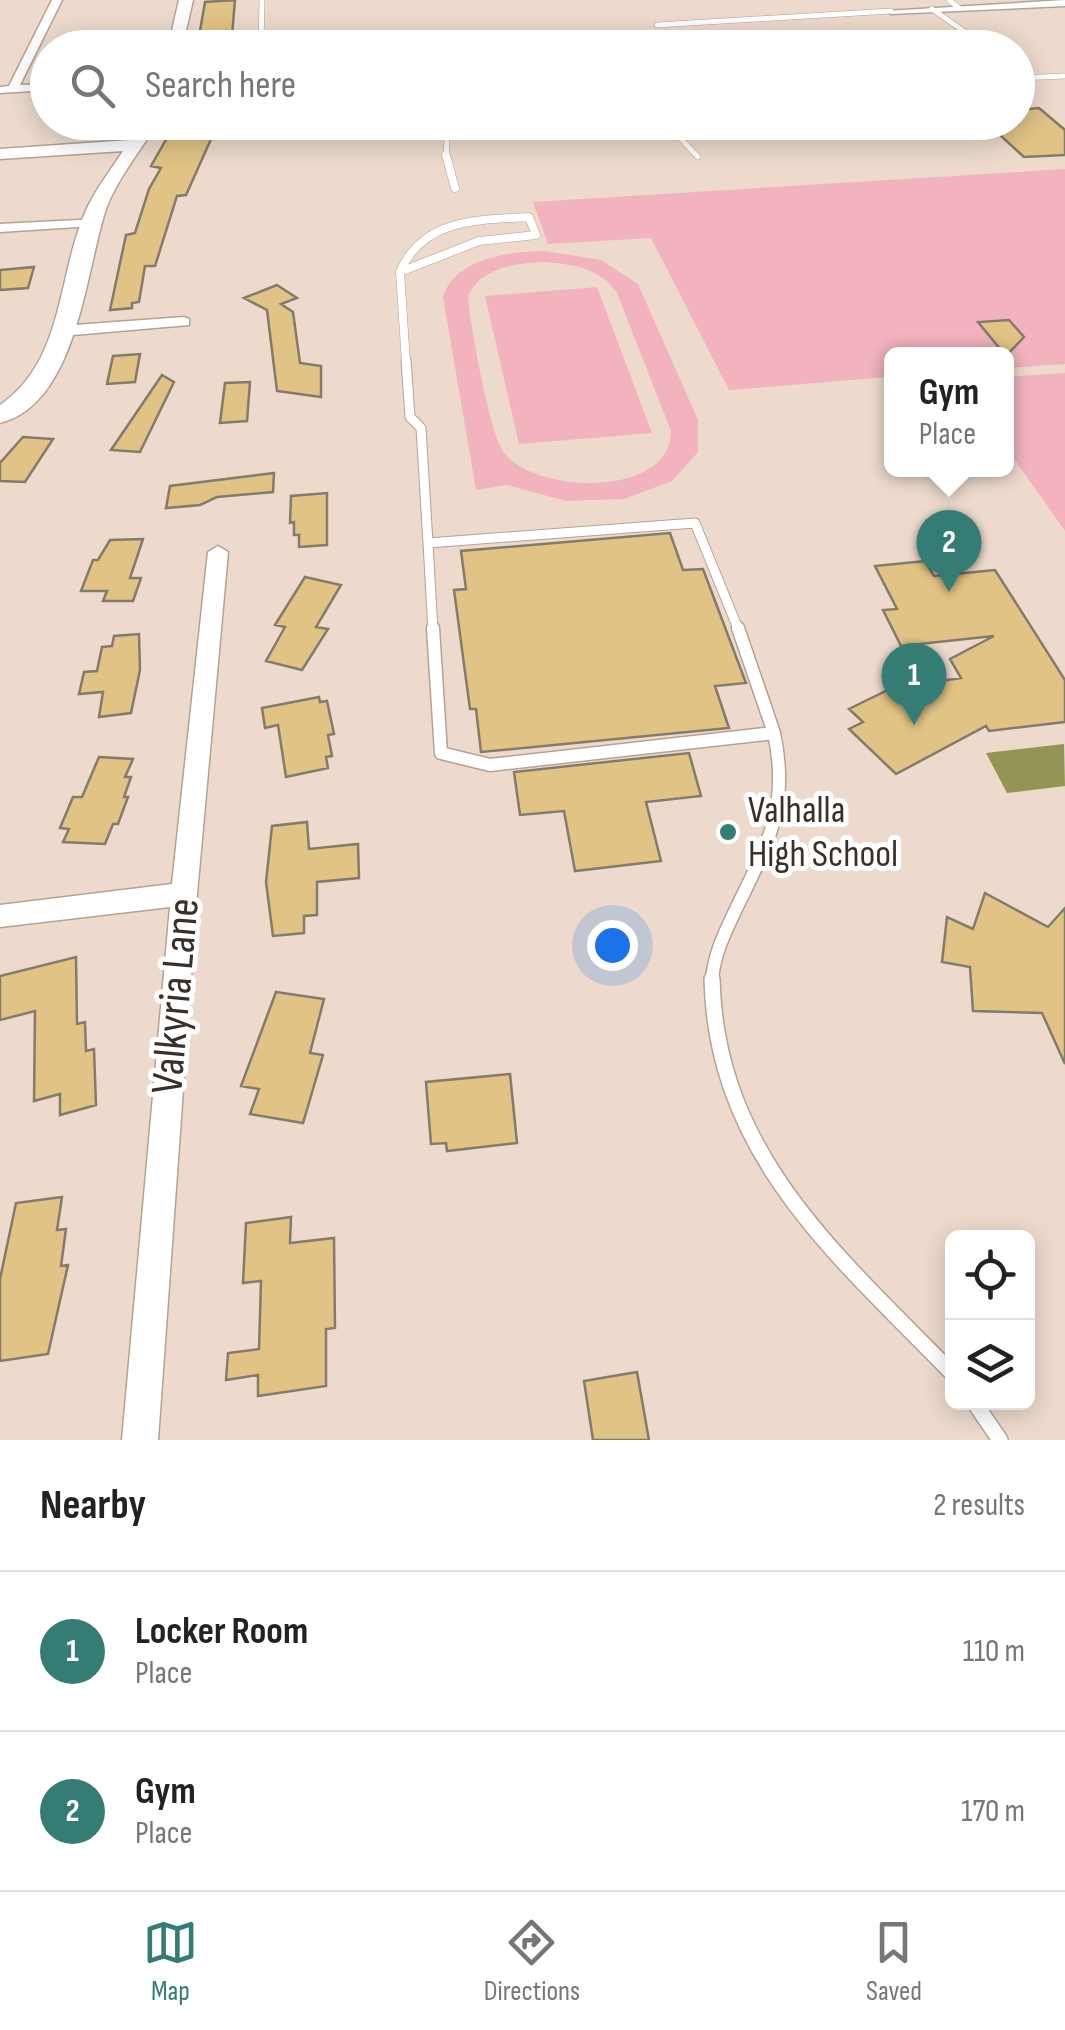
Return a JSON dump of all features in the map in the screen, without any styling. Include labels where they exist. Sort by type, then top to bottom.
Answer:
[{"type":"street","points":[[40,30],[57,0]]},
{"type":"street","points":[[179,30],[186,0]]},
{"type":"street","points":[[891,11],[1065,3]]},
{"type":"street","points":[[6,90],[30,48]]},
{"type":"street","points":[[0,416],[29,396],[50,370],[98,205],[139,140]]},
{"type":"street","points":[[0,154],[136,145]]},
{"type":"street","points":[[0,228],[93,222]]},
{"type":"street","points":[[61,331],[184,322]]},
{"type":"street","name":"Valkyria Lane","points":[[140,1440],[184,894],[218,552]]},
{"type":"street","points":[[0,916],[184,894]]},
{"type":"lane","points":[[261,30],[262,0]]},
{"type":"lane","points":[[878,0],[891,11]]},
{"type":"lane","points":[[949,0],[960,8]]},
{"type":"lane","points":[[932,9],[962,30]]},
{"type":"lane","points":[[657,25],[891,11]]},
{"type":"lane","points":[[1035,77],[1065,76]]},
{"type":"lane","points":[[447,140],[446,158],[455,188]]},
{"type":"lane","points":[[682,140],[698,158]]},
{"type":"lane","points":[[400,272],[479,241],[536,234],[528,217],[456,224],[424,235],[410,247],[400,272],[410,417],[421,428],[441,753],[490,766],[775,733]]},
{"type":"lane","points":[[428,543],[696,523],[775,733],[782,794],[772,830],[730,914],[712,969],[716,1056],[751,1147],[807,1218],[945,1366]]},
{"type":"lane","points":[[979,1410],[1000,1440]]},
{"type":"shaded area","points":[[1065,169],[1065,364],[1014,368],[1014,347],[884,347],[884,378],[729,390],[651,238],[548,244],[533,202]]},
{"type":"shaded area","points":[[530,252],[601,260],[638,284],[698,420],[698,452],[672,481],[624,499],[566,501],[507,485],[476,490],[443,297],[449,284],[471,266],[500,256]],"holes":[[[544,262],[594,273],[617,293],[671,431],[665,453],[650,468],[600,483],[572,482],[522,467],[505,454],[499,443],[487,404],[468,297],[489,273]]]},
{"type":"shaded area","points":[[597,287],[652,433],[519,444],[485,296]]},
{"type":"shaded area","points":[[1065,373],[1065,531],[1014,459],[1014,376]]},
{"type":"shaded area","points":[[1064,744],[1065,786],[1007,793],[986,753]]},
{"type":"building","points":[[235,0],[232,30],[200,30],[205,2]]},
{"type":"building","points":[[1035,108],[1065,130],[1065,155],[1024,157],[1005,140],[1035,140]]},
{"type":"building","points":[[166,140],[211,140],[186,195],[177,196],[155,266],[145,266],[139,302],[132,303],[132,308],[110,310],[126,235],[135,233],[149,189],[161,168],[151,166]]},
{"type":"building","points":[[34,267],[28,288],[0,290],[0,270]]},
{"type":"building","points":[[277,285],[297,298],[281,304],[293,312],[300,363],[321,366],[321,397],[277,391],[267,310],[244,298]]},
{"type":"building","points":[[1009,320],[1024,337],[1014,348],[999,347],[978,322]]},
{"type":"building","points":[[140,354],[135,382],[107,384],[113,356]]},
{"type":"building","points":[[162,375],[174,382],[140,452],[111,450]]},
{"type":"building","points":[[250,382],[247,421],[220,423],[225,383]]},
{"type":"building","points":[[23,437],[53,439],[25,482],[0,481],[0,463]]},
{"type":"building","points":[[274,473],[273,492],[217,497],[200,505],[166,508],[170,486]]},
{"type":"building","points":[[327,493],[327,545],[299,547],[299,535],[294,535],[294,522],[290,523],[291,496]]},
{"type":"building","points":[[670,533],[683,570],[703,569],[746,683],[715,686],[729,728],[481,752],[476,709],[470,709],[454,590],[466,589],[461,551]]},
{"type":"building","points":[[143,539],[130,578],[141,578],[133,601],[103,601],[107,591],[81,591],[93,560],[98,560],[110,540]]},
{"type":"building","points":[[925,561],[934,576],[995,570],[1065,680],[1065,722],[989,731],[986,726],[896,774],[849,729],[863,722],[849,709],[902,683],[915,694],[940,681],[961,678],[950,659],[994,636],[901,646],[883,610],[897,609],[875,566]]},
{"type":"building","points":[[305,577],[341,585],[316,627],[328,629],[302,670],[266,661],[285,627],[275,625]]},
{"type":"building","points":[[139,634],[140,670],[131,713],[99,717],[103,692],[79,694],[84,672],[97,671],[102,647],[112,646],[114,636]]},
{"type":"building","points":[[319,697],[320,702],[327,701],[334,734],[328,735],[332,756],[326,757],[328,768],[286,777],[278,725],[265,728],[262,708]]},
{"type":"building","points":[[689,753],[701,796],[646,802],[661,861],[575,871],[564,811],[520,815],[514,772]]},
{"type":"building","points":[[99,757],[133,759],[125,777],[131,777],[118,824],[113,824],[105,844],[63,842],[69,829],[60,828],[73,797],[82,797]]},
{"type":"building","points":[[307,822],[309,849],[358,844],[359,878],[317,882],[317,915],[304,916],[304,933],[273,936],[266,882],[272,826]]},
{"type":"building","points":[[985,893],[1048,927],[1065,908],[1065,1064],[1042,1013],[973,1011],[970,967],[942,962],[947,917],[973,929]]},
{"type":"building","points":[[76,957],[77,1024],[85,1022],[86,1051],[94,1049],[96,1105],[60,1115],[60,1094],[34,1101],[35,1011],[0,1020],[0,976]]},
{"type":"building","points":[[276,992],[324,999],[310,1053],[323,1055],[303,1123],[250,1114],[259,1089],[241,1086]]},
{"type":"building","points":[[510,1074],[517,1143],[447,1151],[446,1143],[431,1144],[426,1082]]},
{"type":"building","points":[[62,1197],[57,1230],[66,1229],[61,1266],[68,1265],[48,1354],[0,1361],[0,1279],[16,1203]]},
{"type":"building","points":[[291,1217],[290,1243],[334,1238],[335,1328],[326,1329],[326,1386],[258,1396],[258,1375],[226,1380],[228,1353],[259,1349],[261,1281],[243,1283],[246,1223]]},
{"type":"building","points":[[637,1372],[649,1440],[593,1440],[584,1381]]},
{"type":"place","name":"Gym","points":[[949,592]]},
{"type":"place","name":"Locker Room","points":[[914,725]]},
{"type":"place","name":"Valhalla High School","points":[[728,832]]}]
